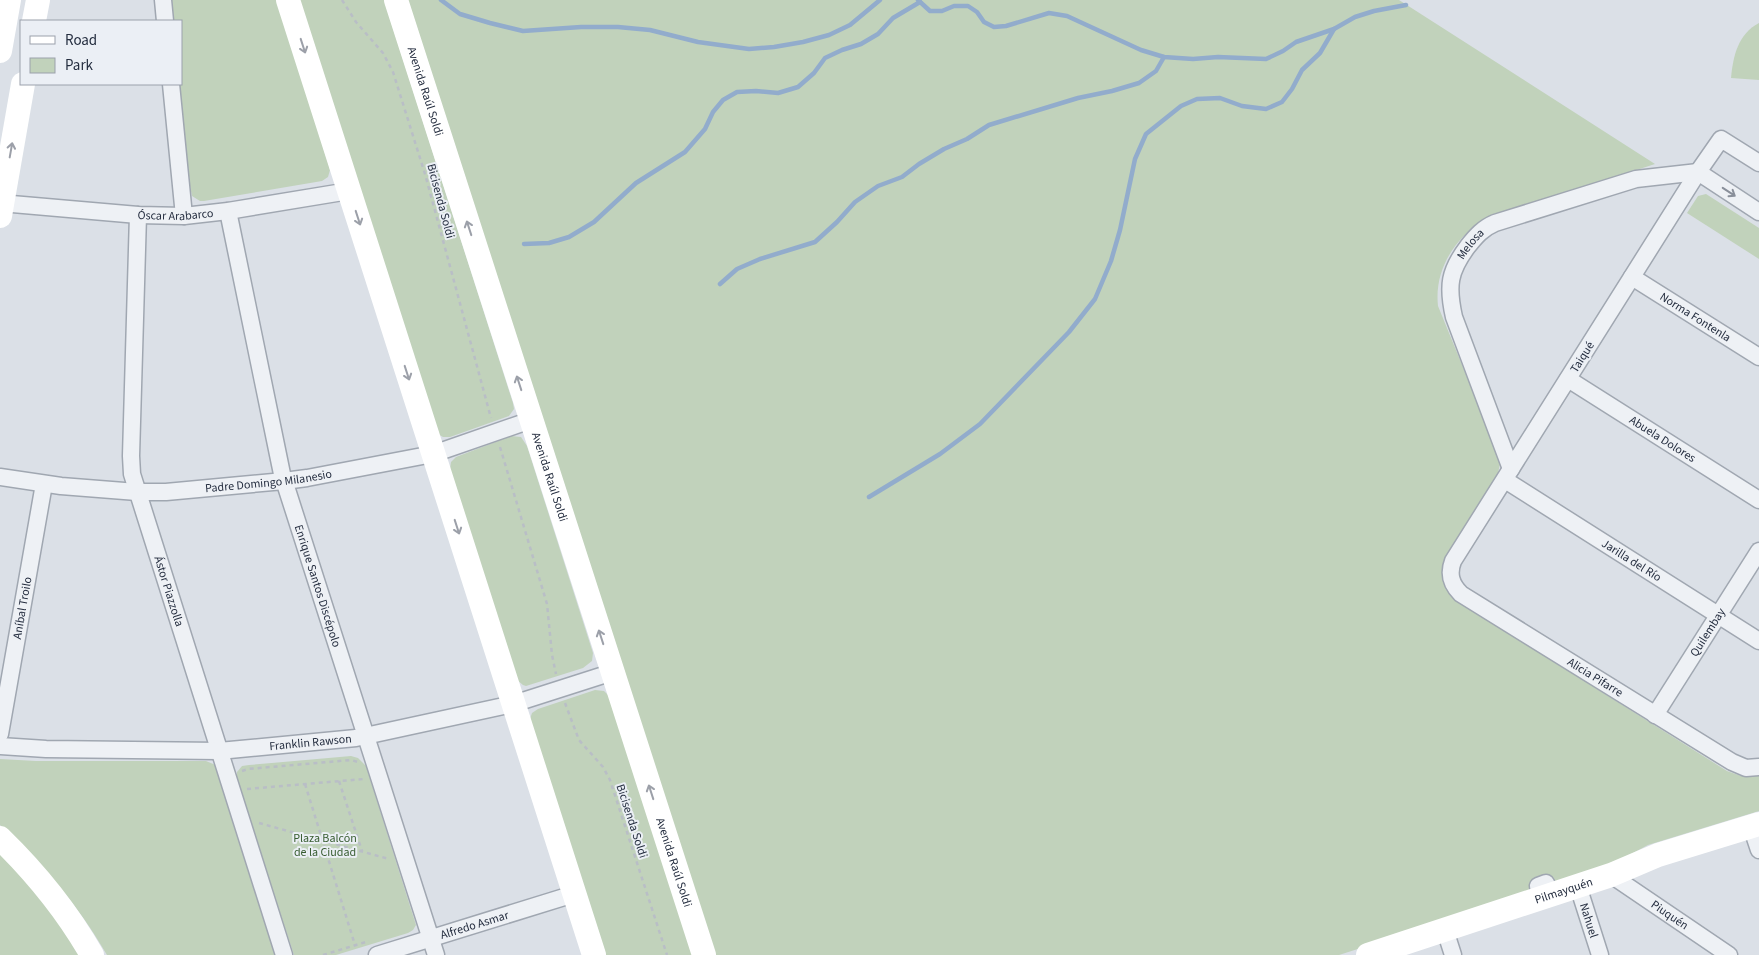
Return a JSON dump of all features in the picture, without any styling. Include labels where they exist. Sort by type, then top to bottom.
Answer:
[{"type":"main road","points":[[0,50],[9,0]]},
{"type":"main road","points":[[34,20],[38,0]]},
{"type":"main road","points":[[288,0],[594,955]]},
{"type":"main road","name":"Avenida Raúl Soldi","points":[[396,0],[704,955]]},
{"type":"main road","points":[[1,207],[23,85]]},
{"type":"main road","name":"Pilmayquén","points":[[1368,955],[1611,876],[1658,855],[1755,825]]},
{"type":"main road","points":[[0,838],[41,880],[64,910],[92,955]]},
{"type":"street","points":[[163,0],[165,20]]},
{"type":"street","points":[[171,85],[184,216]]},
{"type":"street","name":"Taiqué","points":[[1451,579],[1450,573],[1453,561],[1698,172],[1721,139],[1759,163]]},
{"type":"street","points":[[1698,172],[1759,212]]},
{"type":"street","name":"Melosa","points":[[1508,475],[1450,302],[1452,273],[1458,260],[1477,235],[1495,223],[1636,179],[1698,172]]},
{"type":"street","name":"Óscar Arabarco","points":[[1,207],[184,216],[228,211],[349,191]]},
{"type":"street","name":"Enrique Santos Discépolo","points":[[228,211],[276,450],[284,481],[436,955]]},
{"type":"street","name":"Ástor Piazzolla","points":[[138,215],[132,474],[284,955]]},
{"type":"street","name":"Norma Fontenla","points":[[1632,277],[1759,357]]},
{"type":"street","name":"Abuela Dolores","points":[[1568,380],[1759,500]]},
{"type":"street","name":"Padre Domingo Milanesio","points":[[0,477],[44,484],[137,492],[166,492],[284,481],[433,454],[531,420]]},
{"type":"street","name":"Jarilla del Río","points":[[1508,475],[1718,616],[1759,641]]},
{"type":"street","name":"Aníbal Troilo","points":[[0,734],[44,484]]},
{"type":"street","name":"Quilembay","points":[[1656,715],[1759,551]]},
{"type":"street","name":"Alicia Pifarre","points":[[1451,579],[1461,594],[1732,762],[1752,768]]},
{"type":"street","name":"Franklin Rawson","points":[[0,746],[46,749],[219,751],[366,737],[513,704],[613,672]]},
{"type":"street","points":[[1755,825],[1759,850]]},
{"type":"street","name":"Piuquén","points":[[1611,876],[1729,955]]},
{"type":"street","name":"Nahuel","points":[[1578,886],[1600,955]]},
{"type":"street","name":"Alfredo Asmar","points":[[374,947],[430,938],[574,894]]},
{"type":"street","points":[[1445,930],[1453,955]]},
{"type":"path","name":"Bicisenda Soldi","points":[[342,0],[356,22],[382,53],[393,72],[425,174],[492,422]]},
{"type":"path","points":[[498,442],[545,594],[549,613],[553,664],[557,676]]},
{"type":"path","name":"Bicisenda Soldi","points":[[564,700],[579,740],[603,767],[610,780],[667,955]]},
{"type":"path","points":[[240,775],[244,770],[248,769],[351,760],[361,765]]},
{"type":"path","points":[[243,789],[366,779],[364,773]]},
{"type":"path","points":[[339,781],[362,852]]},
{"type":"path","points":[[304,784],[356,945]]},
{"type":"path","points":[[254,822],[392,860],[390,851]]},
{"type":"path","points":[[322,955],[356,945],[374,947]]},
{"type":"green space","points":[[171,0],[277,0],[329,166],[328,177],[322,181],[204,201],[200,201],[192,196],[179,85],[182,85],[182,20],[173,20]]},
{"type":"green space","points":[[299,0],[384,0],[513,403],[514,409],[509,416],[450,437],[443,437],[438,434]]},
{"type":"green space","points":[[408,0],[1399,0],[1655,164],[1485,219],[1464,235],[1443,267],[1439,279],[1438,306],[1496,448],[1500,464],[1497,478],[1443,577],[1448,591],[1454,599],[1727,771],[1741,776],[1759,775],[1759,811],[1648,845],[1603,869],[1539,891],[1339,955],[715,955]]},
{"type":"green space","points":[[1759,23],[1759,80],[1731,78],[1735,54],[1741,39]]},
{"type":"green space","points":[[1706,194],[1759,228],[1759,259],[1687,213],[1698,196]]},
{"type":"green space","points":[[511,436],[521,437],[527,446],[593,653],[592,661],[583,668],[526,686],[517,680],[450,469],[451,462],[456,457]]},
{"type":"green space","points":[[595,690],[604,691],[609,696],[693,955],[606,955],[530,719],[532,713],[538,709]]},
{"type":"green space","name":"Plaza Balcón de la Ciudad","points":[[351,756],[358,758],[366,766],[416,925],[408,933],[336,955],[294,955],[237,783],[237,772],[242,766],[249,765]]},
{"type":"green space","points":[[0,759],[36,761],[206,761],[218,766],[276,955],[107,955],[72,902],[30,854],[0,825]]},
{"type":"green space","points":[[0,853],[45,900],[81,955],[0,955]]},
{"type":"waterway","points":[[441,0],[460,14],[523,31],[581,27],[618,27],[650,30],[698,42],[749,49],[803,42],[829,35],[850,25],[880,0]]},
{"type":"waterway","points":[[918,0],[930,11],[942,11],[954,6],[968,6],[977,12],[984,22],[994,27],[1006,26],[1049,13],[1067,16],[1141,50],[1164,57],[1193,59],[1218,57],[1266,59],[1296,42],[1334,29],[1355,17],[1406,5]]},
{"type":"waterway","points":[[524,244],[549,243],[569,237],[594,222],[636,183],[685,152],[705,129],[713,112],[723,100],[737,92],[778,93],[798,87],[814,73],[825,58],[861,44],[878,34],[893,18],[920,2]]},
{"type":"waterway","points":[[869,497],[940,454],[980,424],[1069,332],[1095,299],[1111,261],[1120,230],[1135,159],[1146,134],[1181,106],[1197,99],[1220,98],[1242,106],[1266,109],[1282,102],[1292,89],[1302,70],[1320,53],[1334,29]]},
{"type":"waterway","points":[[720,284],[737,269],[760,259],[815,242],[855,202],[878,186],[902,177],[944,149],[967,139],[989,125],[1078,98],[1139,83],[1156,71],[1164,57]]}]
